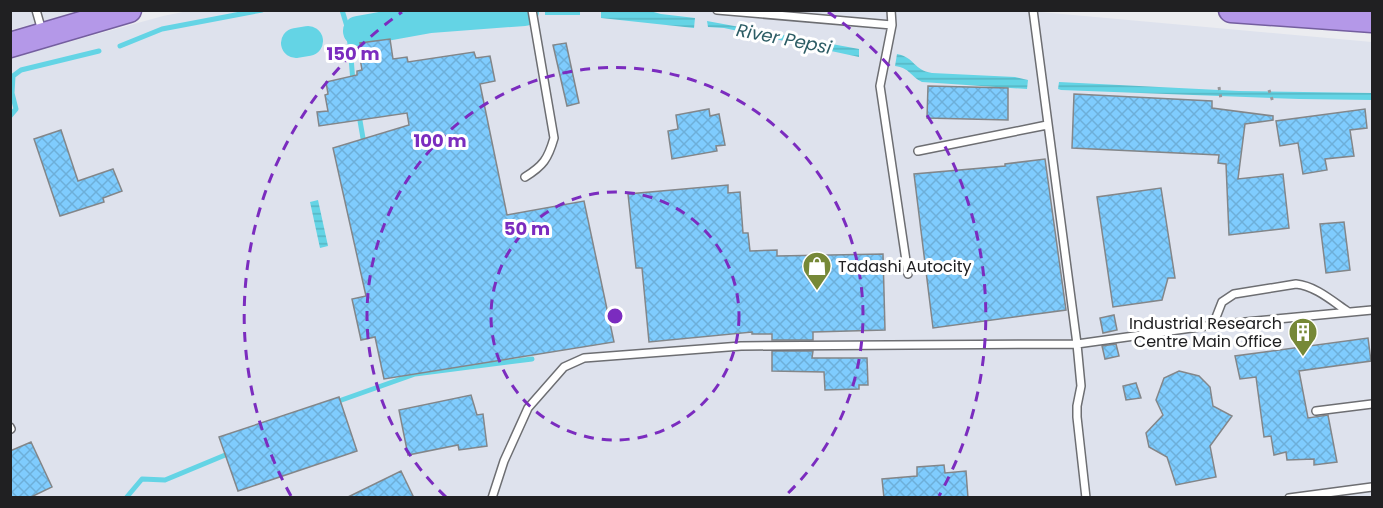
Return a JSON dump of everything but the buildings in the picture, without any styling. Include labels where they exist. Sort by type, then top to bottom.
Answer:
[{"type":"highway","points":[[10,45],[44,36],[93,16],[129,10]]},
{"type":"highway","points":[[1231,10],[1372,20]]},
{"type":"lane","points":[[36,10],[44,36]]},
{"type":"lane","points":[[525,177],[540,168],[550,152],[554,138],[532,10]]},
{"type":"lane","points":[[717,10],[892,25]]},
{"type":"lane","points":[[891,10],[892,25],[880,86],[908,274]]},
{"type":"lane","points":[[1033,10],[1077,344],[1081,386],[1077,417],[1086,498]]},
{"type":"lane","points":[[918,151],[1047,125]]},
{"type":"lane","points":[[1213,325],[1222,302],[1233,294],[1296,284],[1319,292],[1347,311]]},
{"type":"lane","points":[[492,498],[504,461],[528,408],[564,367],[584,358],[741,346],[1077,344],[1213,325],[1372,310]]},
{"type":"lane","points":[[1316,411],[1372,405]]},
{"type":"lane","points":[[1289,498],[1372,487]]},
{"type":"path","points":[[1219,87],[1221,99]]},
{"type":"path","points":[[1269,90],[1273,102]]},
{"type":"shaded area","points":[[193,10],[1018,10],[1372,42],[1372,497],[11,498],[11,58],[163,16]]},
{"type":"shaded area","points":[[11,11],[80,11],[11,30]]},
{"type":"water","points":[[474,10],[524,10],[524,15],[443,26],[441,14]]},
{"type":"water","points":[[545,10],[580,11],[580,15],[545,15]]},
{"type":"water","points":[[601,11],[650,11],[695,18],[694,28],[601,18]]},
{"type":"water","points":[[426,16],[427,24],[359,35],[358,26]]},
{"type":"water","points":[[707,21],[859,49],[859,57],[724,28],[708,27]]},
{"type":"water","points":[[897,54],[932,73],[1015,77],[1028,80],[1027,89],[922,82],[904,68],[895,66]]},
{"type":"water","points":[[1059,82],[1239,91],[1372,93],[1372,100],[1061,90],[1058,89]]},
{"type":"water","points":[[318,200],[328,246],[320,248],[310,202]]},
{"type":"waterway","points":[[120,46],[162,29],[262,10]]},
{"type":"waterway","points":[[342,10],[349,33],[353,82]]},
{"type":"waterway","name":"River Pepsi","points":[[358,31],[430,18],[524,11]]},
{"type":"waterway","name":"River Pepsi","points":[[296,43],[308,41]]},
{"type":"waterway","points":[[10,116],[16,109],[12,93],[13,76],[21,70],[99,51]]},
{"type":"waterway","points":[[359,115],[364,144]]},
{"type":"waterway","points":[[336,402],[415,374],[532,359]]},
{"type":"waterway","points":[[126,498],[142,479],[165,480],[230,453]]},
{"type":"place","name":"Tadashi Autocity","points":[[817,292]]},
{"type":"place","name":"Industrial Research Centre Main Office","points":[[1303,358]]}]
